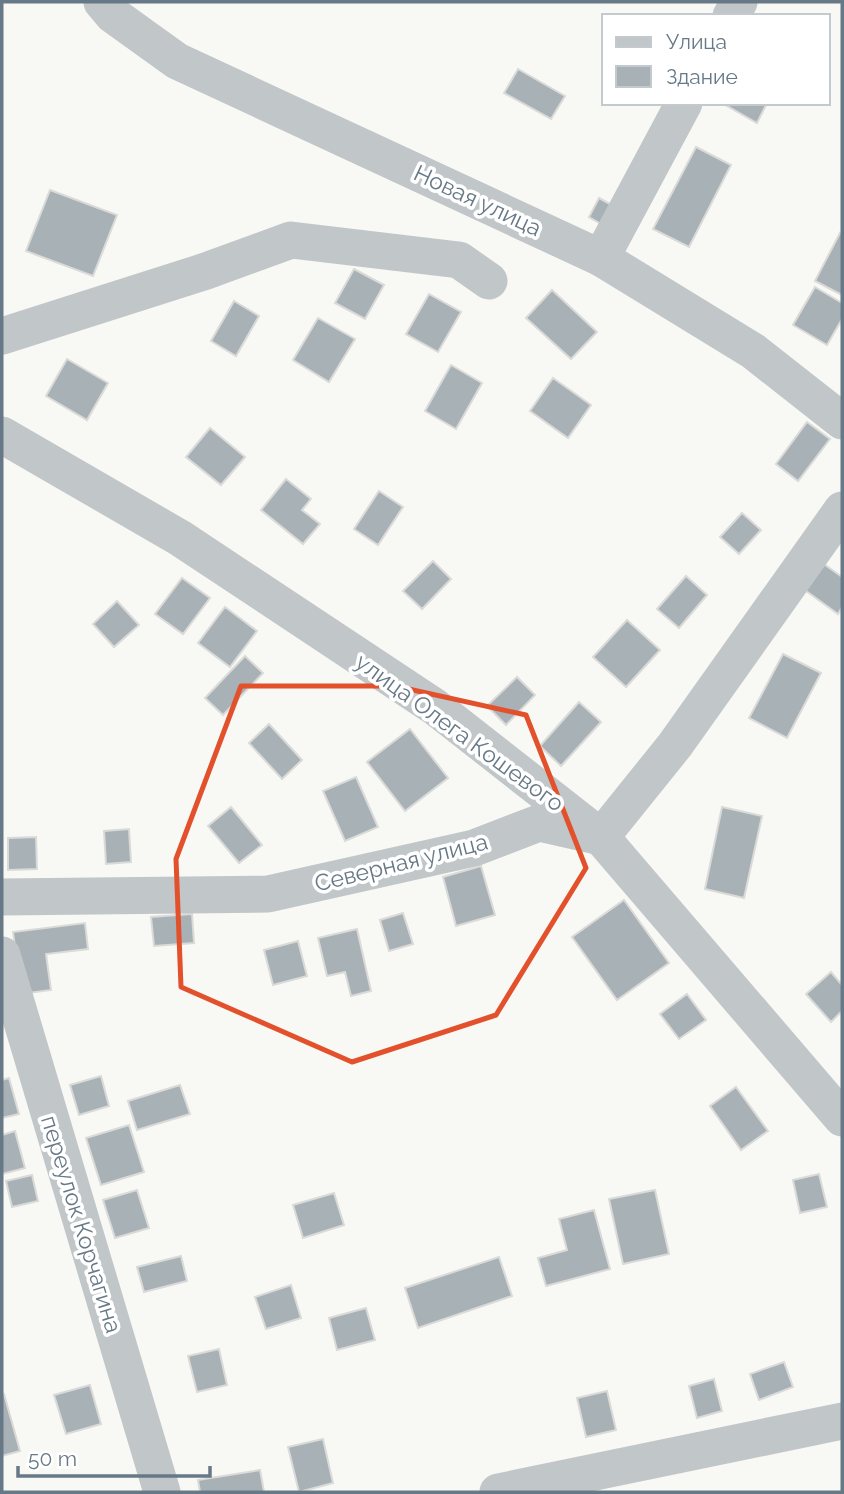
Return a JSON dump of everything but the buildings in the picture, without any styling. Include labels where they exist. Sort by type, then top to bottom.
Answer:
[{"type":"street","name":"Новая улица","points":[[113,6],[177,61],[601,258],[753,351],[842,421]]},
{"type":"street","points":[[601,258],[683,105]]},
{"type":"street","points":[[2,336],[206,271],[291,240],[459,260],[489,281]]},
{"type":"street","name":"улица Олега Кошевого","points":[[2,435],[180,538],[435,707],[601,837],[842,1118]]},
{"type":"street","points":[[601,837],[675,745],[842,510]]},
{"type":"street","name":"Северная улица","points":[[2,897],[268,894],[474,848],[539,823],[601,837]]},
{"type":"street","name":"переулок Корчагина","points":[[2,955],[162,1492]]},
{"type":"street","points":[[498,1492],[842,1421]]},
{"type":"highlighted area","points":[[241,686],[395,686],[526,715],[586,868],[496,1015],[352,1062],[181,987],[176,859]]}]
